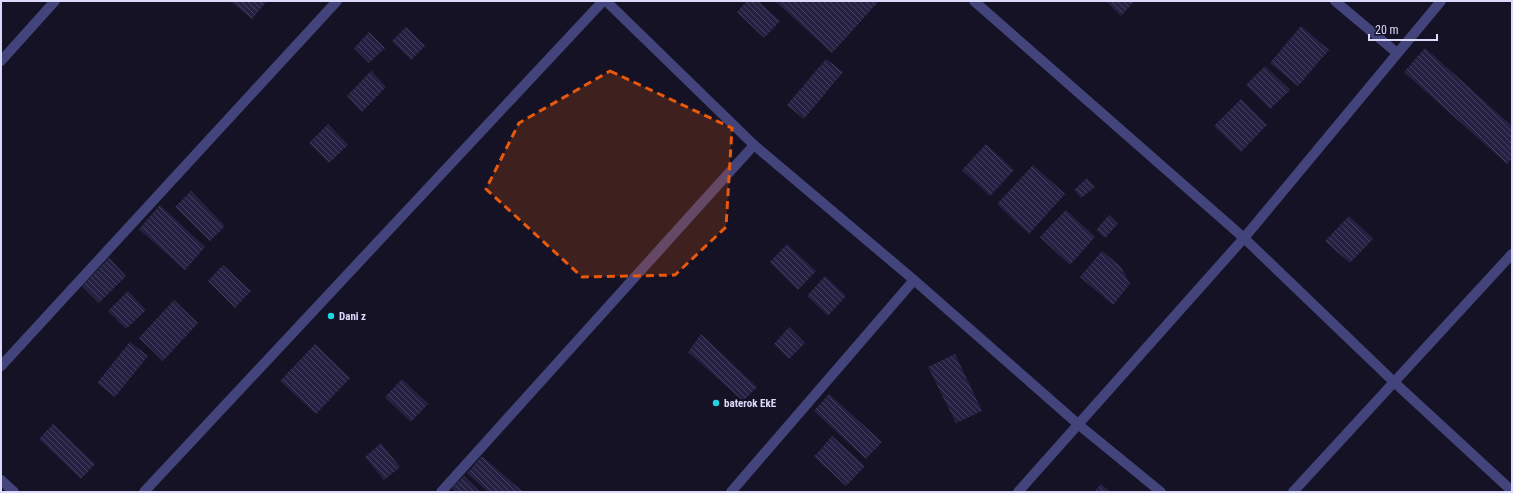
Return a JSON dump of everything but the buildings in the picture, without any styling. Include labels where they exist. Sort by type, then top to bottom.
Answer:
[{"type":"street","points":[[1,61],[54,1]]},
{"type":"street","points":[[1,366],[337,1]]},
{"type":"street","points":[[144,492],[604,1],[754,145],[914,280],[1079,425],[1161,492]]},
{"type":"street","points":[[974,1],[1244,238],[1394,382],[1512,490]]},
{"type":"street","points":[[1336,1],[1397,54]]},
{"type":"street","points":[[1018,492],[1244,238],[1441,1]]},
{"type":"street","points":[[441,492],[754,145]]},
{"type":"street","points":[[1293,492],[1512,254]]},
{"type":"street","points":[[731,492],[914,280]]},
{"type":"street","points":[[1,480],[14,492]]},
{"type":"highlighted area","points":[[610,71],[732,128],[726,227],[675,275],[582,277],[486,189],[519,123]]},
{"type":"place","name":"Dani z","points":[[331,316]]},
{"type":"place","name":"baterok EkE","points":[[716,403]]}]
